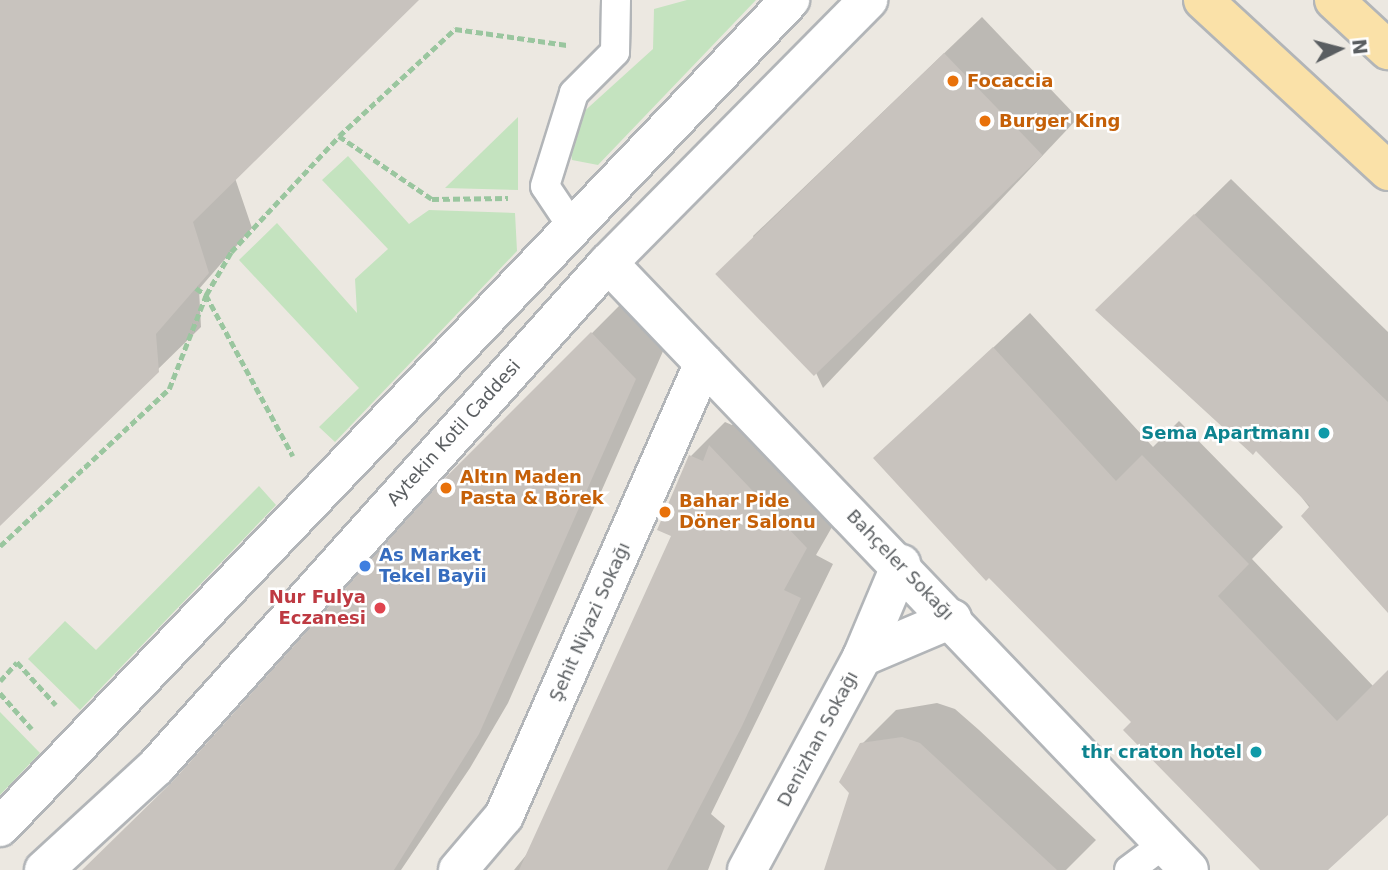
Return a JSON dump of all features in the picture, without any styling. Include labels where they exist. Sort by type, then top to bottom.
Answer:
[{"type":"main road","points":[[0,827],[563,213],[790,0]]},
{"type":"main road","name":"Aytekin Kotil Caddesi","points":[[44,870],[156,767],[608,263],[868,0]]},
{"type":"main road","points":[[1203,0],[1388,171]]},
{"type":"main road","points":[[1334,0],[1388,50]]},
{"type":"main road","name":"Bahçeler Sokağı","points":[[608,263],[901,564],[1176,857]]},
{"type":"main road","name":"Şehit Niyazi Sokağı","points":[[458,870],[504,816],[704,362]]},
{"type":"main road","points":[[862,657],[901,564]]},
{"type":"main road","name":"Denizhan Sokağı","points":[[747,870],[862,657],[952,619]]},
{"type":"lane","points":[[563,213],[545,186],[574,93],[615,52],[616,0]]},
{"type":"lane","points":[[1129,870],[1176,857]]},
{"type":"path","points":[[0,546],[169,389],[206,295],[231,252],[339,136],[455,29],[615,52]]},
{"type":"path","points":[[339,136],[432,199],[563,213]]},
{"type":"path","points":[[196,288],[206,295],[293,456]]},
{"type":"path","points":[[0,681],[17,662],[61,711]]},
{"type":"path","points":[[0,668],[6,675]]},
{"type":"path","points":[[0,693],[39,737]]},
{"type":"green space","points":[[687,0],[756,0],[598,165],[572,160],[569,138],[579,116],[653,49],[654,9]]},
{"type":"green space","points":[[518,117],[518,190],[445,188]]},
{"type":"green space","points":[[348,156],[409,224],[429,210],[515,213],[517,251],[335,442],[319,427],[359,388],[239,260],[277,223],[357,313],[355,279],[388,249],[322,180]]},
{"type":"green space","points":[[259,486],[276,505],[80,710],[28,659],[65,621],[96,650]]},
{"type":"green space","points":[[0,712],[40,753],[0,795]]},
{"type":"building","points":[[0,0],[419,0],[193,222],[209,273],[156,334],[159,372],[0,526]]},
{"type":"building","points":[[944,53],[1043,155],[814,376],[715,274]]},
{"type":"building","points":[[1194,214],[1388,402],[1388,613],[1301,516],[1310,506],[1256,451],[1253,455],[1095,310]]},
{"type":"building","points":[[591,332],[636,379],[479,734],[394,870],[82,870],[172,782],[435,488]]},
{"type":"building","points":[[993,347],[1116,481],[1142,455],[1249,564],[1218,596],[1337,721],[1388,670],[1388,815],[1328,870],[1260,870],[1123,730],[1131,722],[989,578],[986,581],[873,458]]},
{"type":"building","points":[[709,445],[807,548],[784,590],[801,598],[742,726],[667,870],[519,870],[671,536],[657,530],[689,455],[703,461]]},
{"type":"building","points":[[902,737],[920,743],[1057,870],[824,870],[849,793],[839,782],[860,743]]},
{"type":"place","name":"Focaccia","points":[[953,81]]},
{"type":"place","name":"Burger King","points":[[985,121]]},
{"type":"place","name":"Sema Apartmanı","points":[[1324,433]]},
{"type":"place","name":"Altın Maden Pasta & Börek","points":[[446,488]]},
{"type":"place","name":"Bahar Pide Döner Salonu","points":[[665,512]]},
{"type":"place","name":"As Market Tekel Bayii","points":[[365,566]]},
{"type":"place","name":"Nur Fulya Eczanesi","points":[[380,608]]},
{"type":"place","name":"thr craton hotel","points":[[1256,752]]}]
